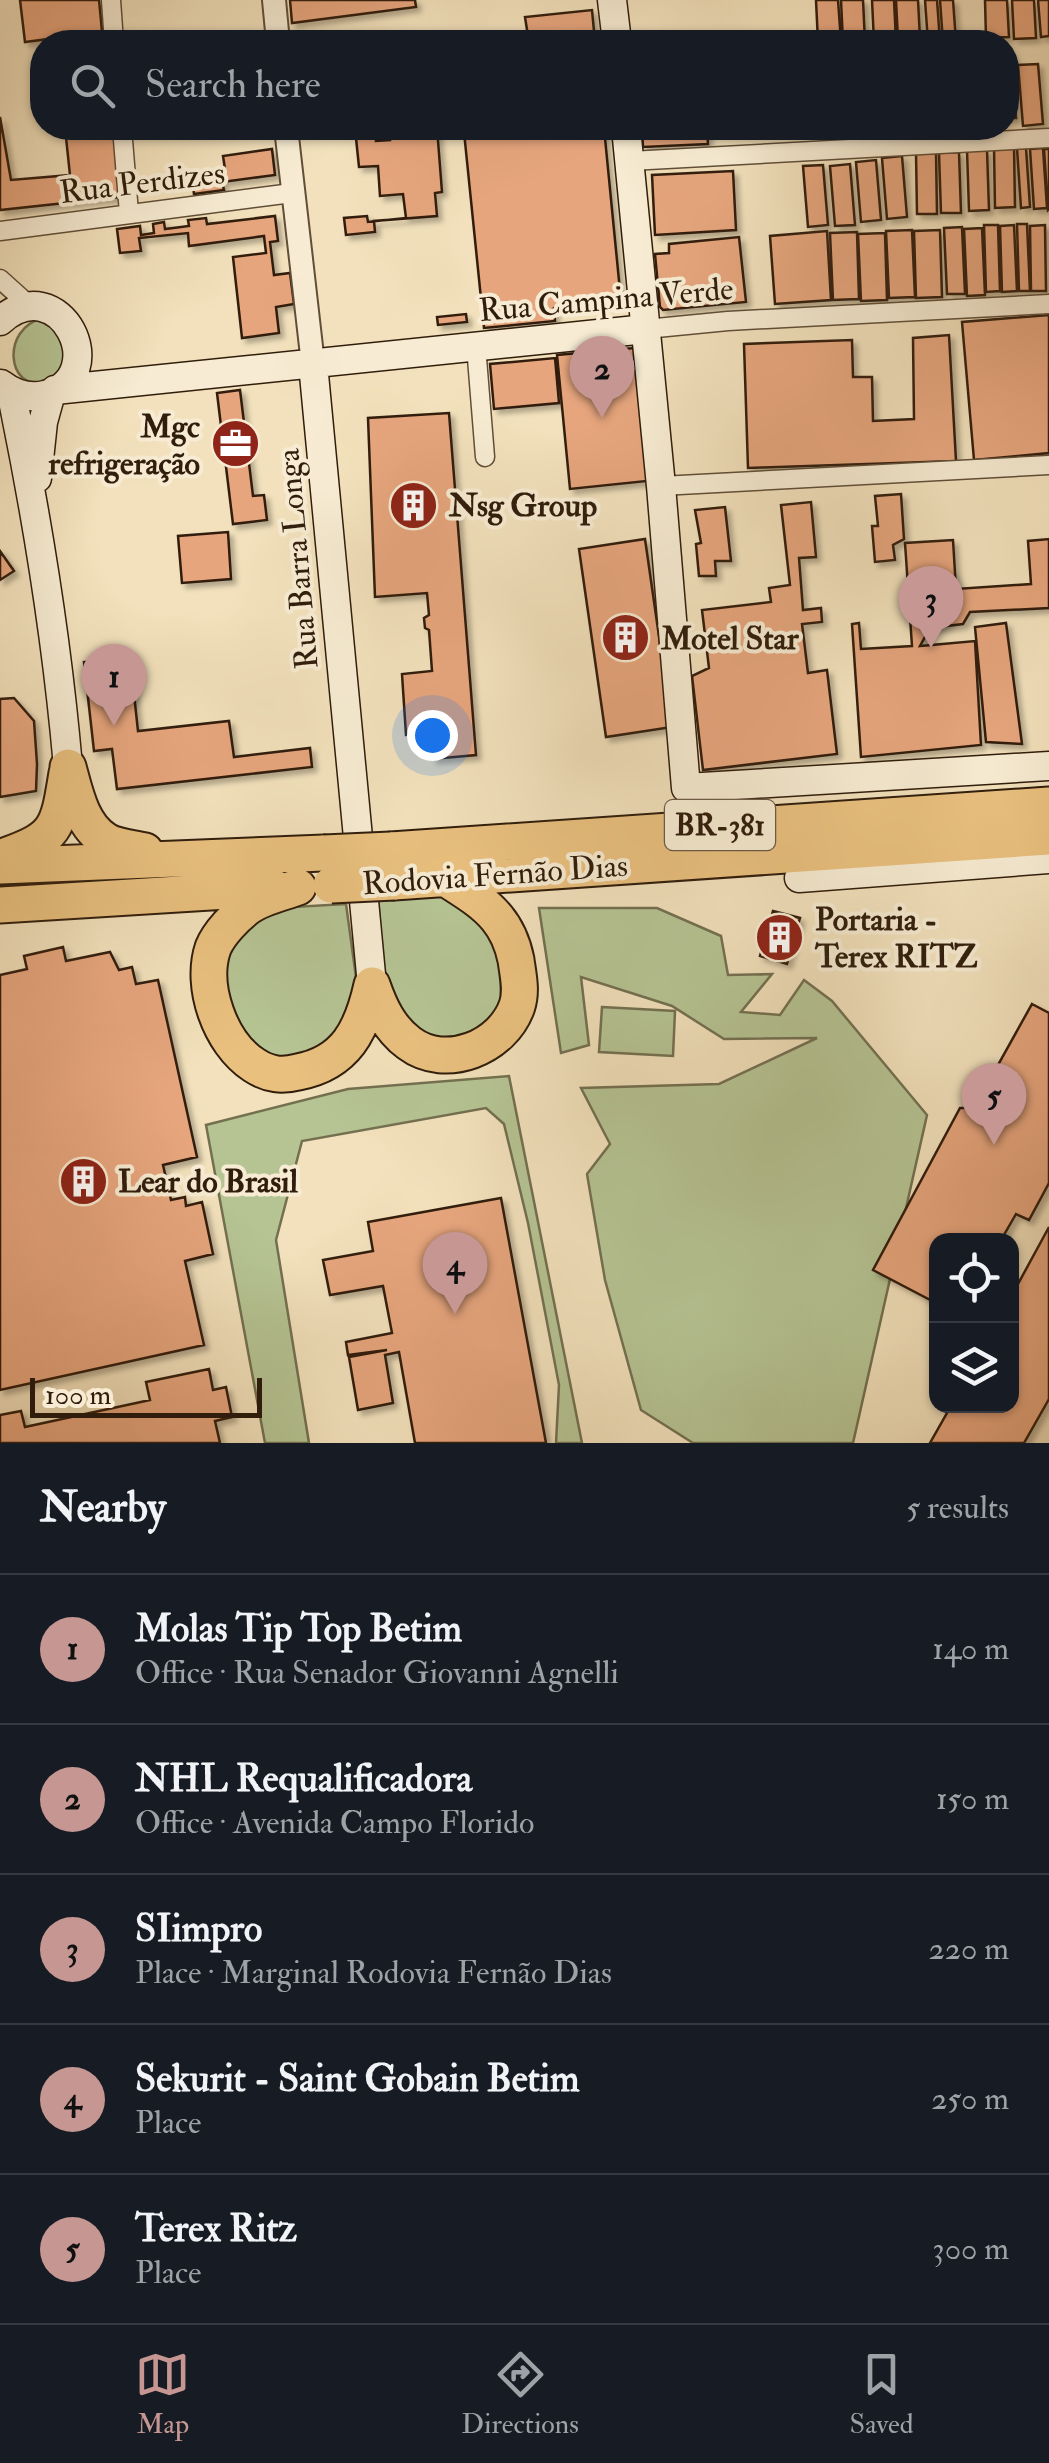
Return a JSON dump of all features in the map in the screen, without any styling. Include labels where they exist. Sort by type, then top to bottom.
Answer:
[{"type":"highway","points":[[0,858],[40,844],[53,828],[68,766]]},
{"type":"highway","points":[[68,766],[78,803],[90,825],[106,842],[180,860]]},
{"type":"highway","name":"Rodovia Fernão Dias","points":[[0,905],[1049,804]]},
{"type":"highway","name":"Rodovia Fernão Dias","points":[[392,866],[448,880],[1049,837]]},
{"type":"highway","name":"Rodovia Fernão Dias","points":[[0,866],[180,860],[318,875]]},
{"type":"highway","name":"BR-381","points":[[651,864],[692,874],[799,878]]},
{"type":"highway","points":[[318,875],[252,904],[234,918],[214,946],[209,978],[218,1017],[236,1048],[254,1066],[280,1076],[318,1068],[343,1053],[356,1035],[372,986]]},
{"type":"highway","points":[[372,986],[392,1028],[412,1046],[450,1056],[488,1044],[516,1009],[519,994],[513,945],[498,918],[448,880]]},
{"type":"main road","points":[[612,1],[615,30]]},
{"type":"main road","points":[[627,140],[662,486]]},
{"type":"main road","points":[[0,321],[18,309],[44,308],[66,321],[78,345],[75,366],[66,382],[53,392],[43,422],[34,504]]},
{"type":"main road","name":"Rua Campina Verde","points":[[6,387],[31,397],[172,378],[646,330]]},
{"type":"main road","name":"Rua Barra Longa","points":[[313,364],[372,986]]},
{"type":"main road","name":"Rua Campina Verde","points":[[75,366],[129,376],[172,378]]},
{"type":"main road","points":[[6,387],[34,504],[58,648],[68,766]]},
{"type":"main road","name":"BR-381","points":[[662,486],[686,788],[1049,766]]},
{"type":"main road","name":"BR-381","points":[[799,878],[1049,859]]},
{"type":"street","points":[[110,0],[113,30]]},
{"type":"street","points":[[274,0],[277,30]]},
{"type":"street","points":[[612,1],[629,0]]},
{"type":"street","points":[[1019,140],[1049,138]]},
{"type":"street","points":[[123,140],[129,213]]},
{"type":"street","name":"Rua Barra Longa","points":[[287,140],[313,364]]},
{"type":"street","points":[[630,161],[1013,140]]},
{"type":"street","name":"Rua Perdizes","points":[[0,231],[292,194]]},
{"type":"street","points":[[0,278],[30,306]]},
{"type":"street","name":"Rua Campina Verde","points":[[646,330],[1049,304]]},
{"type":"street","points":[[476,346],[485,457]]},
{"type":"street","points":[[662,486],[1049,465]]},
{"type":"green space","points":[[43,318],[68,339],[63,371],[45,381],[31,382],[16,368],[15,345],[29,324]]},
{"type":"green space","points":[[455,895],[486,916],[512,996],[492,1028],[455,1046],[421,1039],[394,1015],[385,981],[378,899]]},
{"type":"green space","points":[[346,904],[358,992],[320,1061],[276,1063],[230,1025],[223,947],[258,909]]},
{"type":"green space","points":[[539,908],[657,908],[721,936],[728,975],[772,974],[741,1012],[780,1015],[804,980],[832,1001],[927,1115],[853,1443],[693,1443],[641,1410],[605,1280],[587,1174],[610,1144],[581,1088],[719,1084],[817,1038],[724,1039],[672,1006],[581,977],[589,1045],[561,1053]]},
{"type":"green space","points":[[602,1007],[675,1011],[673,1056],[599,1052]]},
{"type":"green space","points":[[509,1076],[582,1443],[556,1443],[559,1385],[528,1223],[504,1124],[486,1108],[302,1141],[276,1240],[309,1443],[265,1443],[206,1125],[348,1089]]},
{"type":"building","points":[[20,0],[99,0],[102,30],[30,30],[30,41],[25,42]]},
{"type":"building","points":[[290,0],[415,0],[416,7],[292,23]]},
{"type":"building","points":[[816,0],[838,0],[840,30],[817,30]]},
{"type":"building","points":[[841,0],[863,0],[864,30],[842,30]]},
{"type":"building","points":[[872,0],[894,0],[895,30],[873,30]]},
{"type":"building","points":[[896,0],[918,0],[920,30],[898,30]]},
{"type":"building","points":[[925,0],[937,0],[939,30],[927,30]]},
{"type":"building","points":[[940,0],[953,0],[955,30],[942,30]]},
{"type":"building","points":[[985,0],[1007,0],[1009,30],[986,30]]},
{"type":"building","points":[[1012,0],[1034,0],[1036,38],[1019,39],[1019,30],[1014,30]]},
{"type":"building","points":[[1038,0],[1049,0],[1049,36],[1041,37]]},
{"type":"building","points":[[592,10],[594,30],[527,30],[525,17]]},
{"type":"building","points":[[1038,64],[1043,124],[1023,126],[1019,65]]},
{"type":"building","points":[[0,117],[11,180],[70,175],[66,140],[114,140],[121,197],[0,210]]},
{"type":"building","points":[[356,140],[438,140],[442,192],[435,193],[437,216],[388,220],[406,218],[403,194],[380,196],[378,166],[359,167]]},
{"type":"building","points":[[465,140],[605,140],[621,301],[554,308],[555,321],[484,328]]},
{"type":"building","points":[[643,140],[708,140],[708,144],[643,147]]},
{"type":"building","points":[[994,147],[1014,147],[1015,207],[995,208]]},
{"type":"building","points":[[1017,148],[1026,148],[1030,207],[1021,208]]},
{"type":"building","points":[[1043,148],[1047,208],[1034,209],[1030,149]]},
{"type":"building","points":[[272,149],[275,175],[222,182],[224,190],[194,194],[191,173],[225,169],[223,156]]},
{"type":"building","points":[[1044,149],[1049,149],[1048,210]]},
{"type":"building","points":[[967,150],[987,150],[989,210],[969,211]]},
{"type":"building","points":[[959,152],[961,213],[941,213],[939,153]]},
{"type":"building","points":[[916,153],[936,153],[937,214],[917,214]]},
{"type":"building","points":[[902,156],[907,217],[887,219],[882,158]]},
{"type":"building","points":[[876,160],[881,220],[861,222],[856,162]]},
{"type":"building","points":[[850,164],[855,225],[835,226],[830,166]]},
{"type":"building","points":[[823,165],[828,225],[808,227],[803,166]]},
{"type":"building","points":[[733,171],[736,230],[655,235],[652,175]]},
{"type":"building","points":[[275,216],[278,241],[270,242],[274,275],[290,273],[294,304],[276,307],[279,333],[242,338],[233,257],[266,253],[264,236],[189,246],[188,233],[139,238],[141,251],[120,253],[117,229],[140,226],[141,235],[154,233],[153,224],[164,222],[165,229],[189,226],[188,220],[206,218],[207,224]]},
{"type":"building","points":[[367,216],[368,222],[374,221],[375,232],[346,235],[344,218]]},
{"type":"building","points":[[1017,224],[1027,224],[1030,291],[1019,291]]},
{"type":"building","points":[[984,225],[998,225],[1000,291],[986,292]]},
{"type":"building","points":[[1014,225],[1017,291],[1002,292],[1000,226]]},
{"type":"building","points":[[1045,225],[1046,291],[1031,291],[1030,226]]},
{"type":"building","points":[[962,227],[965,294],[947,294],[944,228]]},
{"type":"building","points":[[982,228],[985,295],[967,296],[964,229]]},
{"type":"building","points":[[912,230],[915,297],[889,298],[886,231]]},
{"type":"building","points":[[940,230],[942,297],[916,298],[914,231]]},
{"type":"building","points":[[827,231],[831,300],[775,304],[770,236]]},
{"type":"building","points":[[857,232],[859,299],[833,300],[830,233]]},
{"type":"building","points":[[885,233],[887,300],[861,301],[858,234]]},
{"type":"building","points":[[739,237],[746,302],[663,310],[660,307],[655,254],[669,253],[669,244]]},
{"type":"building","points":[[466,314],[467,322],[438,325],[437,317]]},
{"type":"building","points":[[1049,315],[1049,453],[974,460],[962,322]]},
{"type":"building","points":[[949,335],[956,461],[748,468],[744,344],[852,340],[853,377],[872,377],[873,421],[914,419],[913,338]]},
{"type":"building","points":[[634,348],[647,481],[570,489],[557,355]]},
{"type":"building","points":[[555,358],[559,403],[494,409],[490,364]]},
{"type":"building","name":"Mgc refrigeração","points":[[240,390],[253,496],[264,495],[267,520],[233,524],[217,393]]},
{"type":"building","name":"Nsg Group","points":[[449,413],[476,755],[433,759],[431,733],[406,735],[402,674],[432,671],[429,630],[424,618],[429,615],[427,593],[375,597],[368,418]]},
{"type":"building","points":[[901,494],[904,539],[893,545],[895,560],[875,562],[875,496]]},
{"type":"building","points":[[811,502],[816,557],[799,558],[803,610],[821,608],[822,622],[802,624],[808,673],[827,670],[837,754],[703,770],[692,676],[709,668],[702,610],[771,602],[769,588],[790,585],[781,505]]},
{"type":"building","points":[[725,507],[731,561],[715,561],[716,576],[699,576],[696,544],[701,543],[695,510]]},
{"type":"building","points":[[228,532],[231,579],[182,583],[178,536]]},
{"type":"building","name":"Motel Star","points":[[645,539],[672,727],[606,737],[579,549]]},
{"type":"building","points":[[1049,539],[1049,608],[970,612],[963,624],[930,628],[920,646],[975,641],[981,745],[861,757],[852,624],[859,623],[861,649],[912,646],[905,543],[953,540],[956,589],[1031,584],[1028,541]]},
{"type":"building","points":[[0,551],[14,571],[0,580]]},
{"type":"building","points":[[1006,623],[1022,744],[986,742],[975,627]]},
{"type":"building","points":[[130,657],[138,731],[229,721],[234,757],[310,748],[312,767],[117,789],[112,749],[94,751],[84,662]]},
{"type":"building","points":[[14,698],[34,721],[36,791],[0,797],[0,699]]},
{"type":"building","name":"Portaria - Terex RITZ","points":[[773,911],[800,918],[787,964],[760,956]]},
{"type":"building","name":"Lear do Brasil","points":[[63,947],[66,961],[110,952],[119,970],[132,967],[136,984],[158,980],[197,1157],[163,1165],[171,1200],[185,1197],[186,1206],[202,1202],[213,1254],[185,1261],[204,1345],[0,1390],[0,975],[27,969],[24,956]]},
{"type":"building","points":[[1032,1004],[1049,1013],[1049,1183],[1029,1220],[1016,1214],[1005,1233],[929,1233],[929,1299],[873,1270],[960,1108],[974,1108]]},
{"type":"building","points":[[501,1198],[546,1443],[415,1443],[399,1352],[385,1355],[393,1403],[358,1410],[349,1357],[387,1350],[348,1355],[346,1342],[392,1333],[383,1286],[330,1295],[323,1260],[373,1251],[368,1222]]},
{"type":"building","points":[[1049,1227],[1049,1399],[1024,1443],[930,1443],[947,1413],[1019,1413],[1019,1282]]},
{"type":"building","points":[[209,1369],[213,1390],[226,1387],[232,1417],[215,1421],[220,1443],[0,1443],[0,1415],[21,1411],[25,1427],[150,1400],[146,1382]]},
{"type":"place","name":"NHL Requalificadora","points":[[602,418]]},
{"type":"place","name":"Mgc refrigeração","points":[[235,444]]},
{"type":"place","name":"Nsg Group","points":[[414,505]]},
{"type":"place","name":"Motel Star","points":[[626,638]]},
{"type":"place","name":"SIimpro","points":[[931,648]]},
{"type":"place","name":"Molas Tip Top Betim","points":[[114,726]]},
{"type":"place","name":"Portaria - Terex RITZ","points":[[780,937]]},
{"type":"place","name":"Terex Ritz","points":[[994,1145]]},
{"type":"place","name":"Lear do Brasil","points":[[83,1181]]},
{"type":"place","name":"Sekurit - Saint Gobain Betim","points":[[455,1314]]}]
